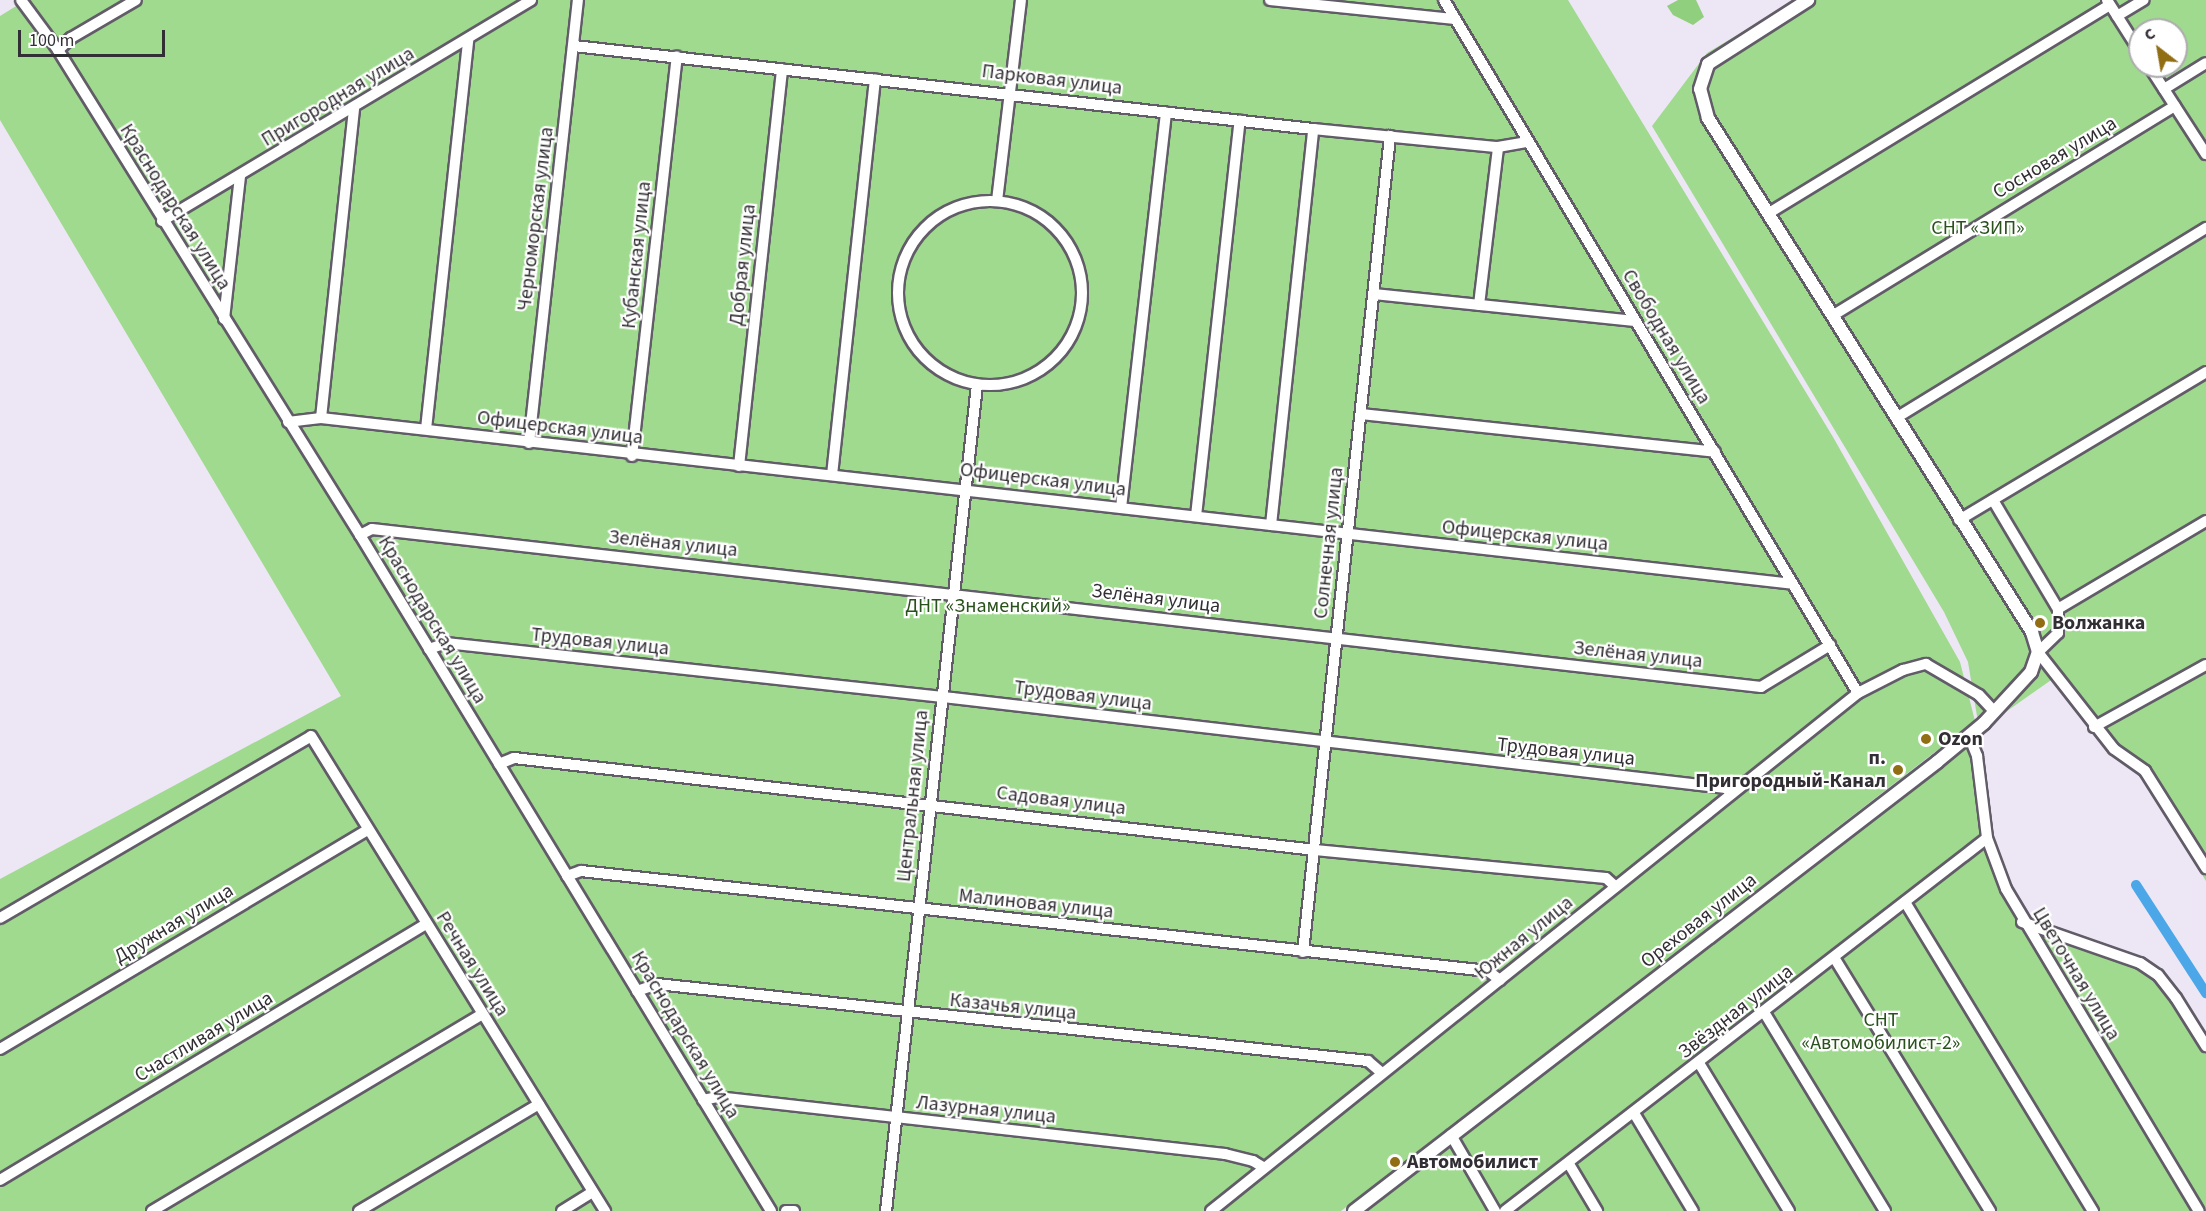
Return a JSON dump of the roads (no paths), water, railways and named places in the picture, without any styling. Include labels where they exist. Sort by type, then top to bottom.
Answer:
[{"type":"street","name":"Краснодарская улица","points":[[21,0],[58,51],[360,535],[771,1211]]},
{"type":"street","points":[[58,51],[71,38],[136,0]]},
{"type":"street","name":"Пригородная улица","points":[[162,221],[354,109],[531,0]]},
{"type":"street","name":"Черноморская улица","points":[[529,443],[578,0]]},
{"type":"street","points":[[997,201],[1021,0]]},
{"type":"street","points":[[1270,0],[1455,19]]},
{"type":"street","name":"Свободная улица","points":[[1444,0],[1525,142],[1858,693]]},
{"type":"street","points":[[1809,0],[1708,64],[1700,89],[1708,118],[1959,520],[2032,632],[2038,651],[2094,727],[2114,749],[2145,771],[2206,868]]},
{"type":"street","points":[[2117,16],[2144,0]]},
{"type":"street","points":[[1769,213],[2108,2],[2128,33]]},
{"type":"street","points":[[426,429],[468,40]]},
{"type":"street","name":"Парковая улица","points":[[574,46],[1010,92],[1166,113],[1313,129],[1498,147],[1525,142]]},
{"type":"street","name":"Кубанская улица","points":[[632,456],[677,57]]},
{"type":"street","points":[[2164,89],[2206,63]]},
{"type":"street","name":"Добрая улица","points":[[739,466],[782,69]]},
{"type":"street","points":[[2157,78],[2206,154]]},
{"type":"street","points":[[832,476],[875,79]]},
{"type":"street","name":"Сосновая улица","points":[[1832,316],[2175,106]]},
{"type":"street","points":[[321,418],[354,109]]},
{"type":"street","points":[[1121,508],[1166,113]]},
{"type":"street","points":[[1196,516],[1240,120]]},
{"type":"street","points":[[1271,525],[1313,129]]},
{"type":"street","name":"Солнечная улица","points":[[1303,952],[1390,136]]},
{"type":"street","points":[[1479,305],[1498,147]]},
{"type":"street","points":[[224,318],[240,176]]},
{"type":"street","points":[[997,201],[1032,211],[1054,227],[1074,258],[1081,275],[1082,303],[1075,329],[1061,352],[1040,371],[1015,382],[978,385],[941,373],[919,353],[903,328],[897,299],[899,279],[912,243],[932,221],[958,206],[997,201]]},
{"type":"street","points":[[1896,418],[2206,228]]},
{"type":"street","points":[[1374,294],[1635,321]]},
{"type":"street","points":[[1959,520],[2206,372]]},
{"type":"street","name":"Центральная улица","points":[[886,1211],[932,804],[941,698],[956,593],[978,385]]},
{"type":"street","points":[[1361,414],[1714,452]]},
{"type":"street","name":"Офицерская улица","points":[[288,422],[321,418],[426,429],[632,456],[966,489],[1794,584]]},
{"type":"street","points":[[1993,500],[2058,609],[2058,633],[2038,651]]},
{"type":"street","points":[[2058,609],[2206,521]]},
{"type":"street","name":"Зелёная улица","points":[[360,535],[372,529],[956,593],[1761,687],[1830,645]]},
{"type":"street","name":"Трудовая улица","points":[[429,650],[446,643],[1726,788],[1732,794]]},
{"type":"street","name":"Ореховая улица","points":[[1354,1211],[1970,736],[2031,672],[2038,651]]},
{"type":"street","name":"Южная улица","points":[[1211,1211],[1263,1167],[1858,693],[1903,670],[1926,664],[1979,695],[1995,712]]},
{"type":"street","points":[[2094,727],[2206,665]]},
{"type":"street","name":"Речная улица","points":[[0,918],[311,736],[367,830],[605,1211]]},
{"type":"street","name":"Цветочная улица","points":[[1970,736],[1977,756],[1987,838],[2022,922],[2199,1211]]},
{"type":"street","name":"Садовая улица","points":[[499,764],[514,758],[932,804],[1315,850],[1606,878],[1616,887]]},
{"type":"street","name":"Дружная улица","points":[[0,1049],[367,830]]},
{"type":"street","name":"Звёздная улица","points":[[1505,1211],[1834,959],[1987,838]]},
{"type":"street","name":"Малиновая улица","points":[[567,876],[581,871],[1488,971],[1500,980]]},
{"type":"street","points":[[1905,902],[2093,1211]]},
{"type":"street","points":[[2022,922],[2140,963],[2158,975],[2176,998],[2206,1046]]},
{"type":"street","name":"Счастливая улица","points":[[0,1180],[426,924]]},
{"type":"street","points":[[1834,959],[1990,1211]]},
{"type":"street","name":"Казачья улица","points":[[637,991],[657,984],[908,1013],[1368,1061],[1382,1073]]},
{"type":"street","points":[[1764,1012],[1885,1211]]},
{"type":"street","points":[[152,1211],[482,1014]]},
{"type":"street","points":[[1698,1064],[1789,1211]]},
{"type":"street","name":"Лазурная улица","points":[[703,1100],[717,1097],[1226,1154],[1253,1161],[1263,1167]]},
{"type":"street","points":[[359,1211],[539,1104]]},
{"type":"street","points":[[1634,1113],[1693,1211]]},
{"type":"street","points":[[1451,1135],[1495,1211]]},
{"type":"street","points":[[1569,1164],[1597,1211]]},
{"type":"street","points":[[562,1211],[593,1192]]},
{"type":"street","points":[[786,1211],[794,1211]]},
{"type":"waterway","points":[[2136,885],[2206,993]]},
{"type":"place","name":"Волжанка","points":[[2040,623]]},
{"type":"place","name":"Ozon","points":[[1926,739]]},
{"type":"place","name":"п. Пригородный-Канал","points":[[1898,770]]},
{"type":"place","name":"Автомобилист","points":[[1395,1162]]},
{"type":"park label","name":"СНТ «ЗИП»","points":[[1978,228]]},
{"type":"park label","name":"ДНТ «Знаменский»","points":[[988,606]]},
{"type":"park label","name":"СНТ «Автомобилист-2»","points":[[1881,1032]]}]
